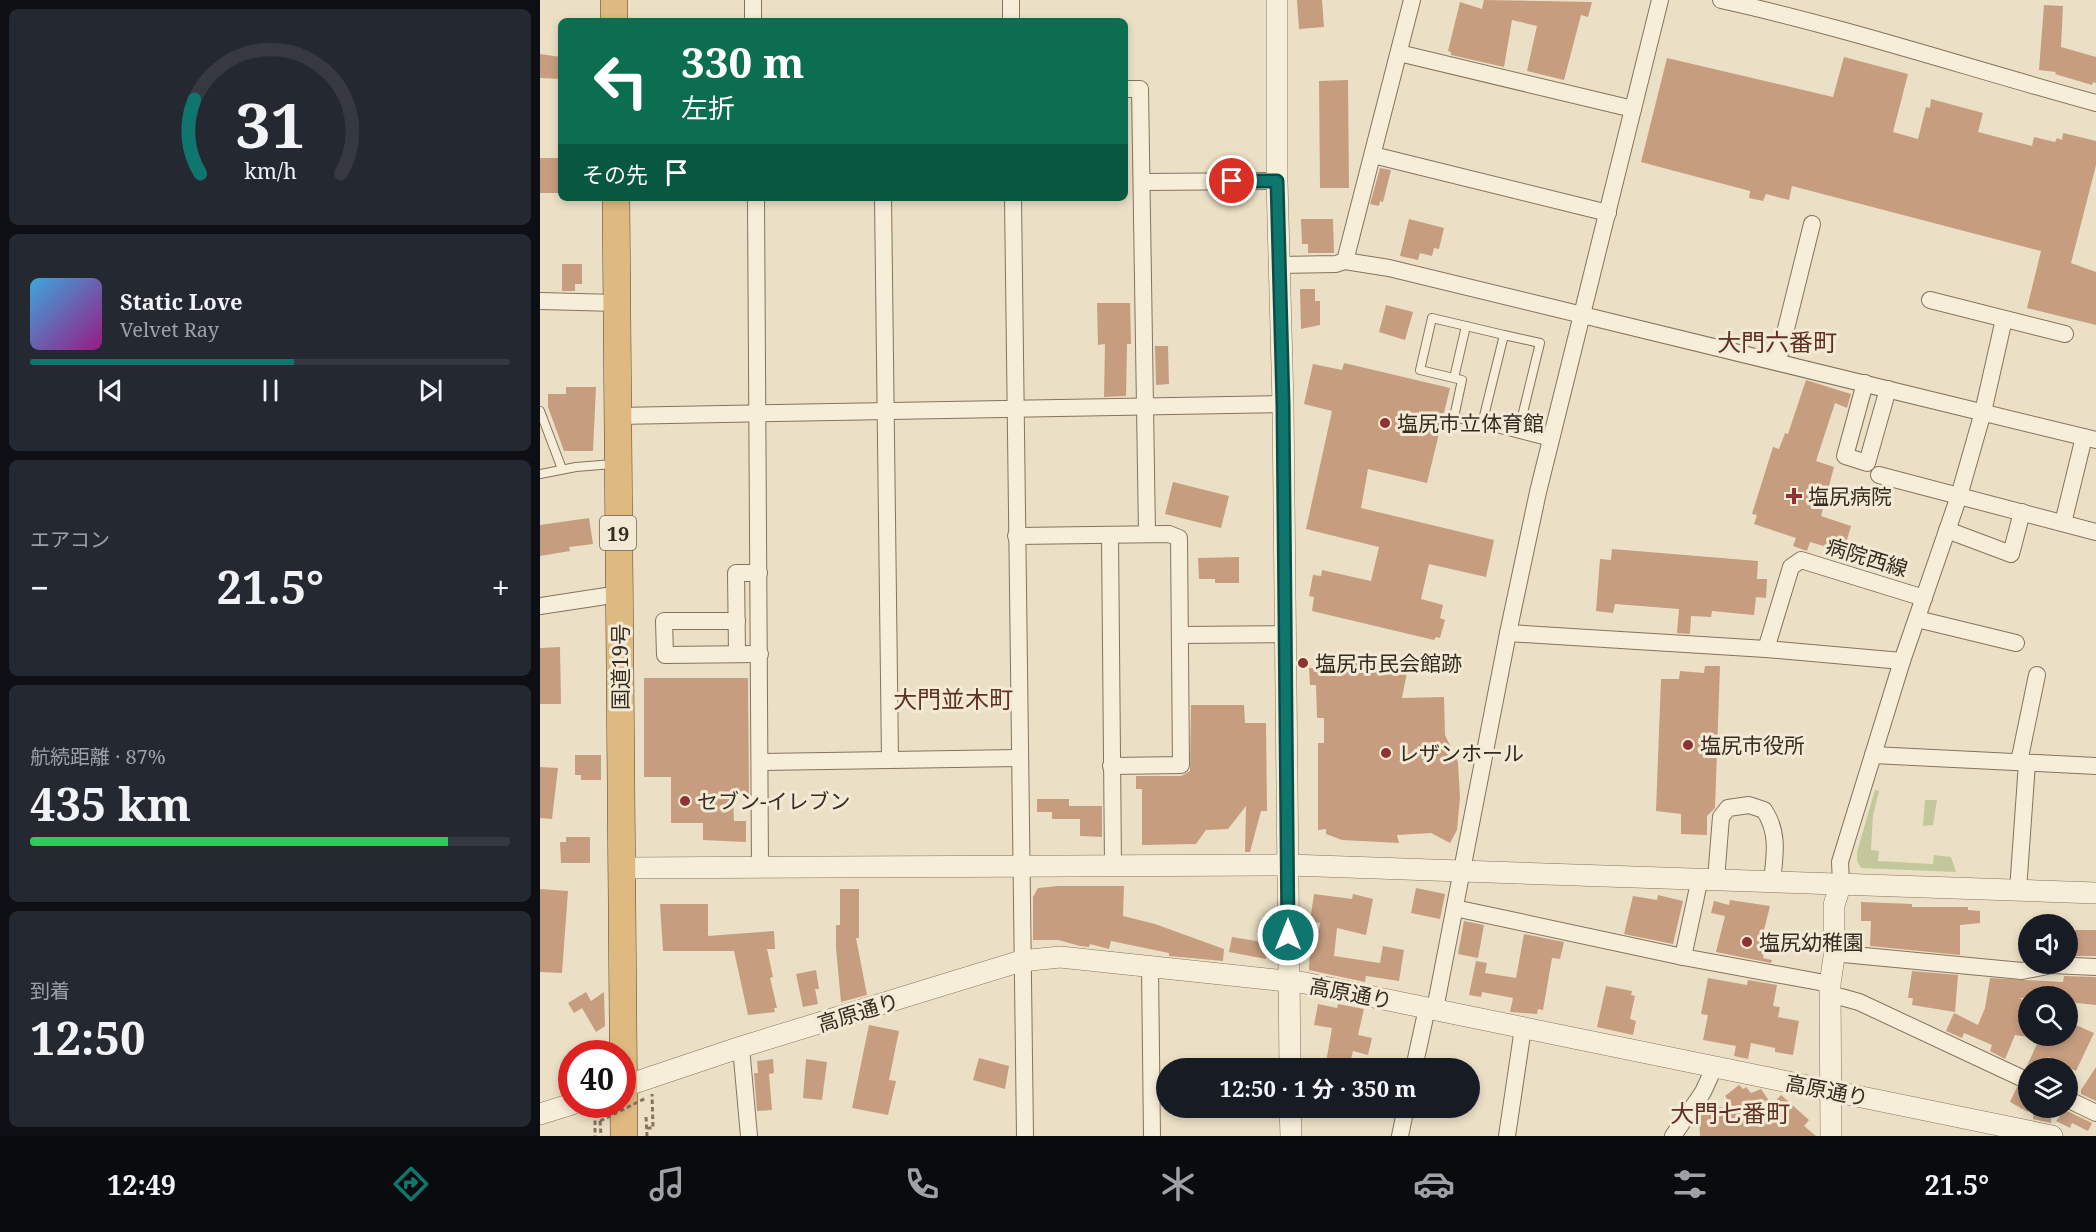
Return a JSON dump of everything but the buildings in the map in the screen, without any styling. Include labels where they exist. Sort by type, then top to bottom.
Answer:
[{"type":"highway","points":[[614,0],[614,18]]},
{"type":"highway","name":"国道19号","points":[[616,201],[616,416],[622,868],[629,1040]]},
{"type":"street","points":[[753,0],[753,18]]},
{"type":"street","points":[[1011,0],[1011,18]]},
{"type":"street","points":[[1277,0],[1277,181],[1283,404],[1290,1058]]},
{"type":"street","points":[[1345,261],[1412,0]]},
{"type":"street","points":[[1417,1058],[1431,1008],[1463,870],[1508,633],[1551,442],[1660,0]]},
{"type":"street","points":[[1721,0],[1915,49],[2017,82],[2096,103]]},
{"type":"street","points":[[1399,53],[1633,109]]},
{"type":"street","points":[[1128,89],[1140,89],[1147,534]]},
{"type":"street","points":[[1373,155],[1608,213]]},
{"type":"street","points":[[1143,182],[1277,181]]},
{"type":"street","points":[[756,201],[760,867]]},
{"type":"street","points":[[883,201],[890,759]]},
{"type":"street","points":[[1013,201],[1018,758],[1025,1136]]},
{"type":"street","points":[[1778,361],[1812,224]]},
{"type":"street","points":[[1279,265],[1345,261],[1389,268],[2093,438],[2063,523]]},
{"type":"street","points":[[1930,300],[2065,334]]},
{"type":"street","points":[[540,301],[617,303]]},
{"type":"street","points":[[1836,991],[1844,954],[1840,862],[1902,661],[1959,496],[1983,412],[2004,319]]},
{"type":"street","points":[[1865,383],[1845,456],[1867,463],[1888,388]]},
{"type":"street","points":[[616,416],[1283,404]]},
{"type":"street","points":[[1879,475],[2096,532]]},
{"type":"street","points":[[1947,530],[2011,554],[2022,512]]},
{"type":"street","points":[[1016,536],[1169,534],[1179,538],[1181,765],[1112,766]]},
{"type":"street","points":[[1110,536],[1113,865]]},
{"type":"street","name":"病院西線","points":[[1766,649],[1791,567],[1801,560],[1924,598]]},
{"type":"street","points":[[737,654],[736,573],[759,573]]},
{"type":"street","points":[[540,606],[620,594]]},
{"type":"street","points":[[1917,619],[2016,643]]},
{"type":"street","points":[[737,621],[664,621],[665,655],[760,654]]},
{"type":"street","points":[[1508,633],[1766,649],[1902,661]]},
{"type":"street","points":[[1181,635],[1286,634]]},
{"type":"street","points":[[2018,890],[2023,763],[2037,675]]},
{"type":"street","points":[[1873,755],[2096,766]]},
{"type":"street","points":[[761,762],[1018,758]]},
{"type":"street","points":[[1683,957],[1708,879],[1721,817],[1728,808],[1749,805],[1764,810],[1771,820],[1776,844],[1772,881]]},
{"type":"street","points":[[622,868],[1289,865],[2096,893]]},
{"type":"street","points":[[1831,1136],[1836,991],[1834,905],[1841,883]]},
{"type":"street","points":[[1464,910],[1836,991],[2018,1076]]},
{"type":"street","points":[[1844,954],[2022,971],[2052,965],[2096,967]]},
{"type":"street","name":"高原通り","points":[[636,1089],[741,1047],[1021,961],[1060,957],[1288,982],[1431,1008],[2052,1136]]},
{"type":"street","points":[[1150,967],[1152,1136]]},
{"type":"street","points":[[1507,1136],[1523,1028]]},
{"type":"street","points":[[741,1047],[749,1136]]},
{"type":"street","points":[[1673,1136],[1704,1092],[1714,1068]]},
{"type":"street","points":[[1834,1091],[1839,1136]]},
{"type":"street","points":[[2078,1104],[2096,1113]]},
{"type":"street","points":[[540,1114],[558,1108]]},
{"type":"street","points":[[1290,1118],[1291,1136]]},
{"type":"street","points":[[1400,1136],[1404,1118]]},
{"type":"lane","points":[[1518,433],[1540,343],[1432,318],[1420,370],[1462,380],[1454,417],[1551,442]]},
{"type":"lane","points":[[1454,378],[1466,326]]},
{"type":"lane","points":[[1482,424],[1504,335]]},
{"type":"lane","points":[[540,411],[562,469]]},
{"type":"lane","points":[[540,474],[562,469],[617,464]]},
{"type":"path","points":[[635,1132],[653,1128],[652,1101]]},
{"type":"path","points":[[595,1118],[595,1136]]},
{"type":"path","points":[[601,1136],[600,1121],[603,1118]]},
{"type":"green space","points":[[1875,790],[1879,791],[1873,815],[1871,850],[1879,851],[1878,861],[1933,864],[1934,855],[1951,857],[1956,872],[1861,868],[1857,861],[1857,852]]},
{"type":"green space","points":[[1925,800],[1937,800],[1933,825],[1923,826]]},
{"type":"place","name":"塩尻市立体育館","points":[[1385,423]]},
{"type":"place","name":"塩尻病院","points":[[1794,496]]},
{"type":"place","name":"塩尻市民会館跡","points":[[1303,663]]},
{"type":"place","name":"塩尻市役所","points":[[1688,745]]},
{"type":"place","name":"レザンホール","points":[[1386,753]]},
{"type":"place","name":"セブン-イレブン","points":[[685,801]]},
{"type":"place","name":"塩尻幼稚園","points":[[1747,942]]},
{"type":"district","name":"大門六番町","points":[[1777,341]]},
{"type":"district","name":"大門並木町","points":[[953,698]]},
{"type":"district","name":"大門七番町","points":[[1730,1112]]},
{"type":"route","points":[[1232,181],[1277,181],[1283,404],[1288,935]]}]
